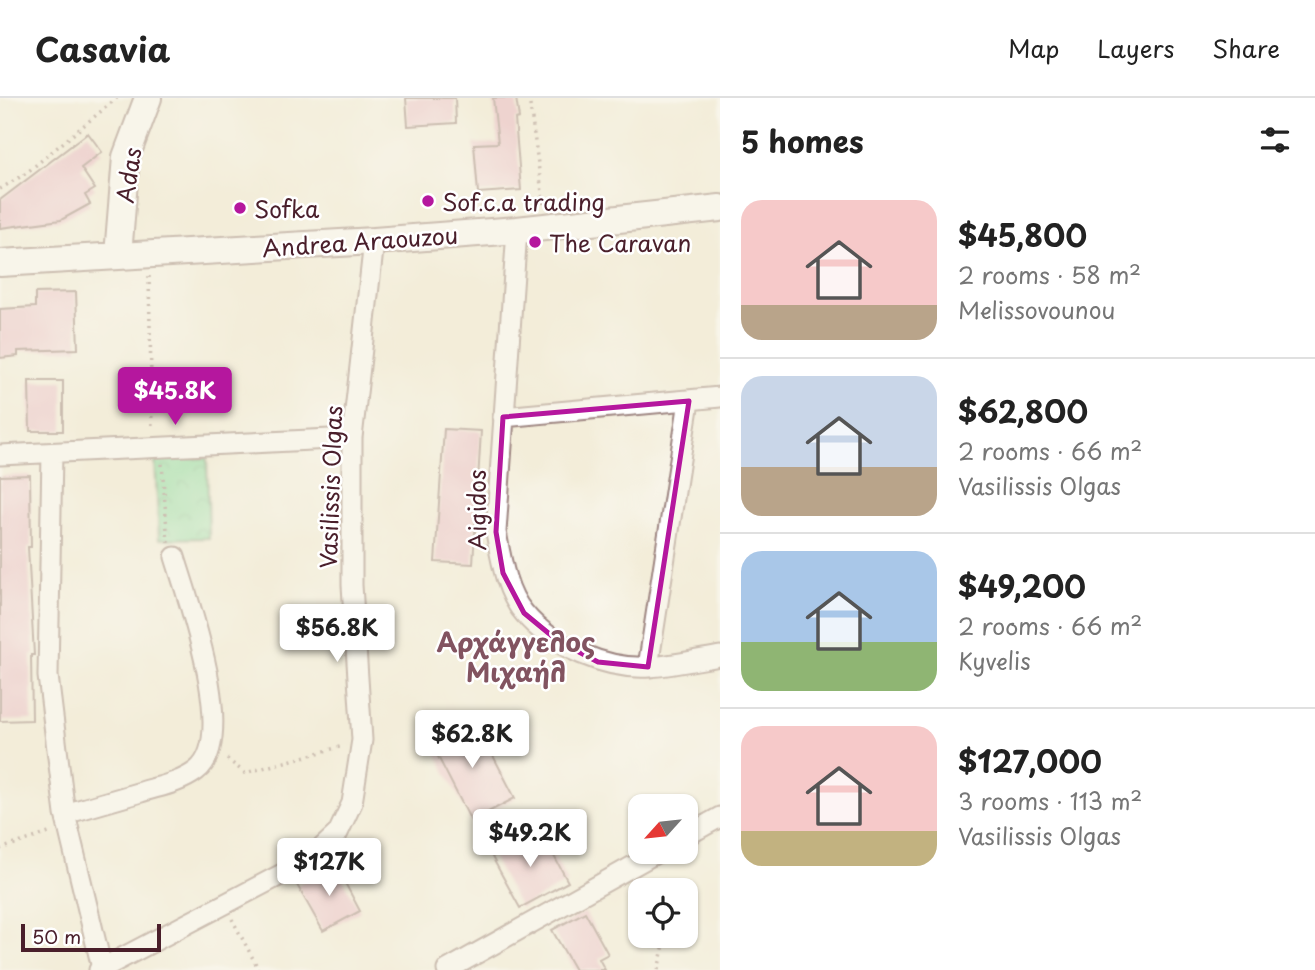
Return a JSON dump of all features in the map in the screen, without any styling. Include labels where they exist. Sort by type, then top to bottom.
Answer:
[{"type":"main road","name":"Adas","points":[[118,255],[126,158],[148,98]]},
{"type":"main road","name":"Andrea Araouzou","points":[[0,263],[374,242],[720,208]]},
{"type":"street","name":"Aigidos","points":[[517,230],[496,532],[503,573],[524,613],[558,641],[598,662],[648,667],[720,656]]},
{"type":"street","name":"Vasilissis Olgas","points":[[101,969],[309,860],[338,832],[352,803],[362,740],[352,585],[352,438],[374,242]]},
{"type":"street","points":[[503,417],[720,397]]},
{"type":"street","points":[[648,667],[689,401]]},
{"type":"street","points":[[0,455],[352,438]]},
{"type":"street","points":[[52,453],[48,676],[66,821],[101,969]]},
{"type":"street","points":[[66,821],[181,780],[199,769],[212,747],[211,691],[206,658],[175,557]]},
{"type":"street","points":[[698,829],[720,817]]},
{"type":"street","points":[[447,970],[637,864]]},
{"type":"path","points":[[0,189],[25,174],[117,98]]},
{"type":"path","points":[[529,98],[547,227]]},
{"type":"path","points":[[149,276],[157,448],[166,539],[175,557]]},
{"type":"path","points":[[212,747],[245,773],[362,740]]},
{"type":"path","points":[[0,849],[66,821]]},
{"type":"path","points":[[224,904],[259,970]]},
{"type":"path","points":[[658,970],[663,948]]},
{"type":"highlighted area","points":[[689,401],[648,667],[598,662],[558,641],[524,613],[503,573],[496,532],[503,417]]},
{"type":"green space","points":[[207,458],[209,538],[159,539],[155,459]]},
{"type":"building","points":[[406,98],[455,98],[456,123],[408,126]]},
{"type":"building","points":[[493,98],[516,98],[519,118],[515,119],[521,190],[478,193],[474,144],[498,143]]},
{"type":"building","points":[[88,133],[102,152],[81,168],[95,189],[85,195],[90,204],[61,220],[0,228],[0,200]]},
{"type":"building","points":[[76,292],[78,349],[18,351],[18,356],[0,358],[0,309],[35,307],[35,293]]},
{"type":"building","points":[[29,381],[63,381],[63,431],[30,431]]},
{"type":"building","points":[[444,429],[481,431],[473,564],[435,562]]},
{"type":"building","points":[[30,475],[31,547],[28,547],[34,655],[31,655],[32,720],[0,721],[0,476]]},
{"type":"building","points":[[474,719],[515,798],[471,821],[430,741]]},
{"type":"building","points":[[540,830],[568,882],[520,908],[492,857]]},
{"type":"building","points":[[335,864],[360,911],[323,931],[297,885]]},
{"type":"building","points":[[585,912],[608,954],[599,959],[605,970],[575,970],[552,930]]},
{"type":"place","name":"Sof.c.a trading","points":[[428,201]]},
{"type":"place","name":"Sofka","points":[[240,208]]},
{"type":"place","name":"The Caravan","points":[[535,242]]},
{"type":"district","name":"Αρχάγγελος Μιχαήλ","points":[[516,656]]}]
